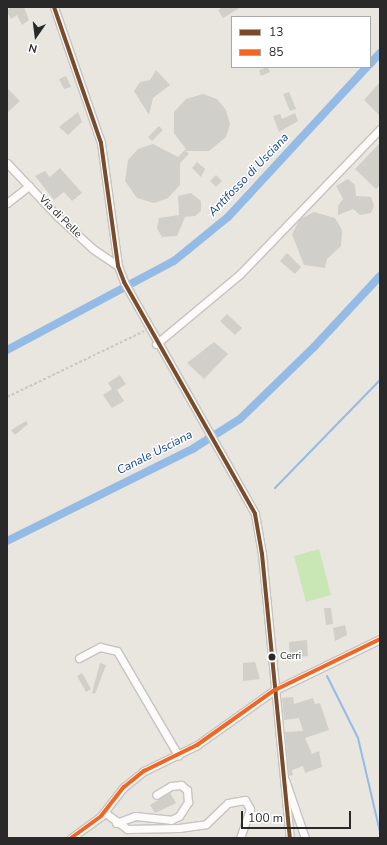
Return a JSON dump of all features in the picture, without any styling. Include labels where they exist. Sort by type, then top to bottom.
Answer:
[{"type":"street","points":[[54,7],[101,143],[118,266],[124,282],[156,344],[250,502],[260,534],[273,691],[290,838]]},
{"type":"street","points":[[156,344],[240,274],[380,129]]},
{"type":"street","name":"Via di Pelle","points":[[7,163],[93,249],[118,266]]},
{"type":"street","points":[[7,202],[29,186]]},
{"type":"street","points":[[71,838],[104,812],[124,786],[144,771],[178,755],[273,691],[380,639]]},
{"type":"street","points":[[79,658],[100,647],[117,651],[178,755]]},
{"type":"street","points":[[283,777],[305,838]]},
{"type":"street","points":[[116,823],[135,816],[171,820],[179,816],[188,802],[187,790],[181,785],[171,786],[156,795]]},
{"type":"street","points":[[104,812],[116,823],[142,831],[206,824],[238,799],[245,800],[250,809],[240,838]]},
{"type":"path","points":[[7,397],[148,329]]},
{"type":"green space","points":[[319,549],[331,595],[306,602],[294,556]]},
{"type":"building","points":[[10,7],[24,7],[29,20],[22,25],[17,15],[11,19],[7,12]]},
{"type":"building","points":[[223,7],[241,7],[223,18],[218,10]]},
{"type":"building","points":[[268,68],[270,72],[261,76],[259,70]]},
{"type":"building","points":[[156,70],[170,85],[153,98],[149,115],[134,91],[140,82],[150,80]]},
{"type":"building","points":[[66,76],[71,87],[64,89],[59,79]]},
{"type":"building","points":[[380,82],[380,116],[364,100]]},
{"type":"building","points":[[7,88],[20,101],[7,113]]},
{"type":"building","points":[[289,92],[296,109],[290,111],[283,94]]},
{"type":"building","points":[[203,94],[217,99],[226,110],[230,124],[226,137],[209,151],[186,151],[189,154],[180,163],[180,185],[168,198],[154,203],[137,198],[125,181],[128,160],[138,149],[153,144],[178,157],[186,149],[174,133],[174,112],[186,99]]},
{"type":"building","points":[[78,112],[82,122],[68,135],[59,127]]},
{"type":"building","points":[[295,113],[298,121],[279,132],[273,116],[280,114],[282,119]]},
{"type":"building","points":[[159,126],[163,130],[152,141],[148,137]]},
{"type":"building","points":[[380,143],[380,185],[376,189],[355,169]]},
{"type":"building","points":[[197,162],[205,169],[201,177],[192,168]]},
{"type":"building","points":[[60,168],[82,193],[72,201],[64,192],[54,200],[35,176],[45,171],[50,177]]},
{"type":"building","points":[[216,175],[222,181],[216,187],[210,181]]},
{"type":"building","points":[[348,179],[355,185],[356,196],[371,197],[374,206],[371,213],[360,215],[353,209],[338,215],[338,206],[343,199],[336,186]]},
{"type":"building","points":[[191,193],[201,201],[201,211],[195,216],[185,217],[177,236],[162,237],[157,228],[159,218],[179,215],[178,196]]},
{"type":"building","points":[[314,212],[335,218],[342,230],[341,246],[327,259],[325,268],[304,265],[292,234],[300,219]]},
{"type":"building","points":[[287,253],[301,267],[295,274],[280,261]]},
{"type":"building","points":[[227,314],[242,328],[235,335],[220,321]]},
{"type":"building","points":[[214,342],[228,354],[204,379],[187,363]]},
{"type":"building","points":[[120,375],[126,384],[117,390],[124,401],[112,408],[103,395],[112,389],[108,383]]},
{"type":"building","points":[[26,421],[28,424],[15,435],[11,430]]},
{"type":"building","points":[[324,608],[331,608],[333,624],[326,625]]},
{"type":"building","points":[[345,625],[347,635],[335,641],[333,628]]},
{"type":"building","points":[[307,640],[308,656],[290,658],[289,642]]},
{"type":"building","points":[[255,662],[260,679],[243,681],[243,663]]},
{"type":"building","points":[[100,663],[106,665],[95,694],[92,693]]},
{"type":"building","points":[[82,673],[91,689],[86,692],[77,676]]},
{"type":"building","points":[[293,697],[294,704],[313,698],[315,704],[320,703],[329,730],[305,738],[312,754],[319,751],[322,767],[305,773],[303,766],[292,770],[293,775],[289,776],[285,732],[303,731],[299,718],[284,720],[282,698]]},
{"type":"building","points":[[170,793],[176,803],[155,813],[150,805]]},
{"type":"waterway","name":"Antifosso di Usciana","points":[[371,63],[380,53]]},
{"type":"waterway","name":"Antifosso di Usciana","points":[[7,350],[174,261],[228,217],[366,68]]},
{"type":"waterway","name":"Canale Usciana","points":[[7,541],[194,448],[240,419],[314,347],[380,276]]},
{"type":"waterway","points":[[275,488],[380,380]]},
{"type":"waterway","points":[[327,676],[358,738],[380,832]]},
{"type":"transit line","name":"13","points":[[54,7],[101,143],[118,266],[124,282],[255,514],[262,554],[290,838]]},
{"type":"transit line","name":"85","points":[[71,838],[101,816],[124,787],[144,771],[197,745],[273,691],[380,639]]},
{"type":"place","name":"Cerri","points":[[272,657]]}]
